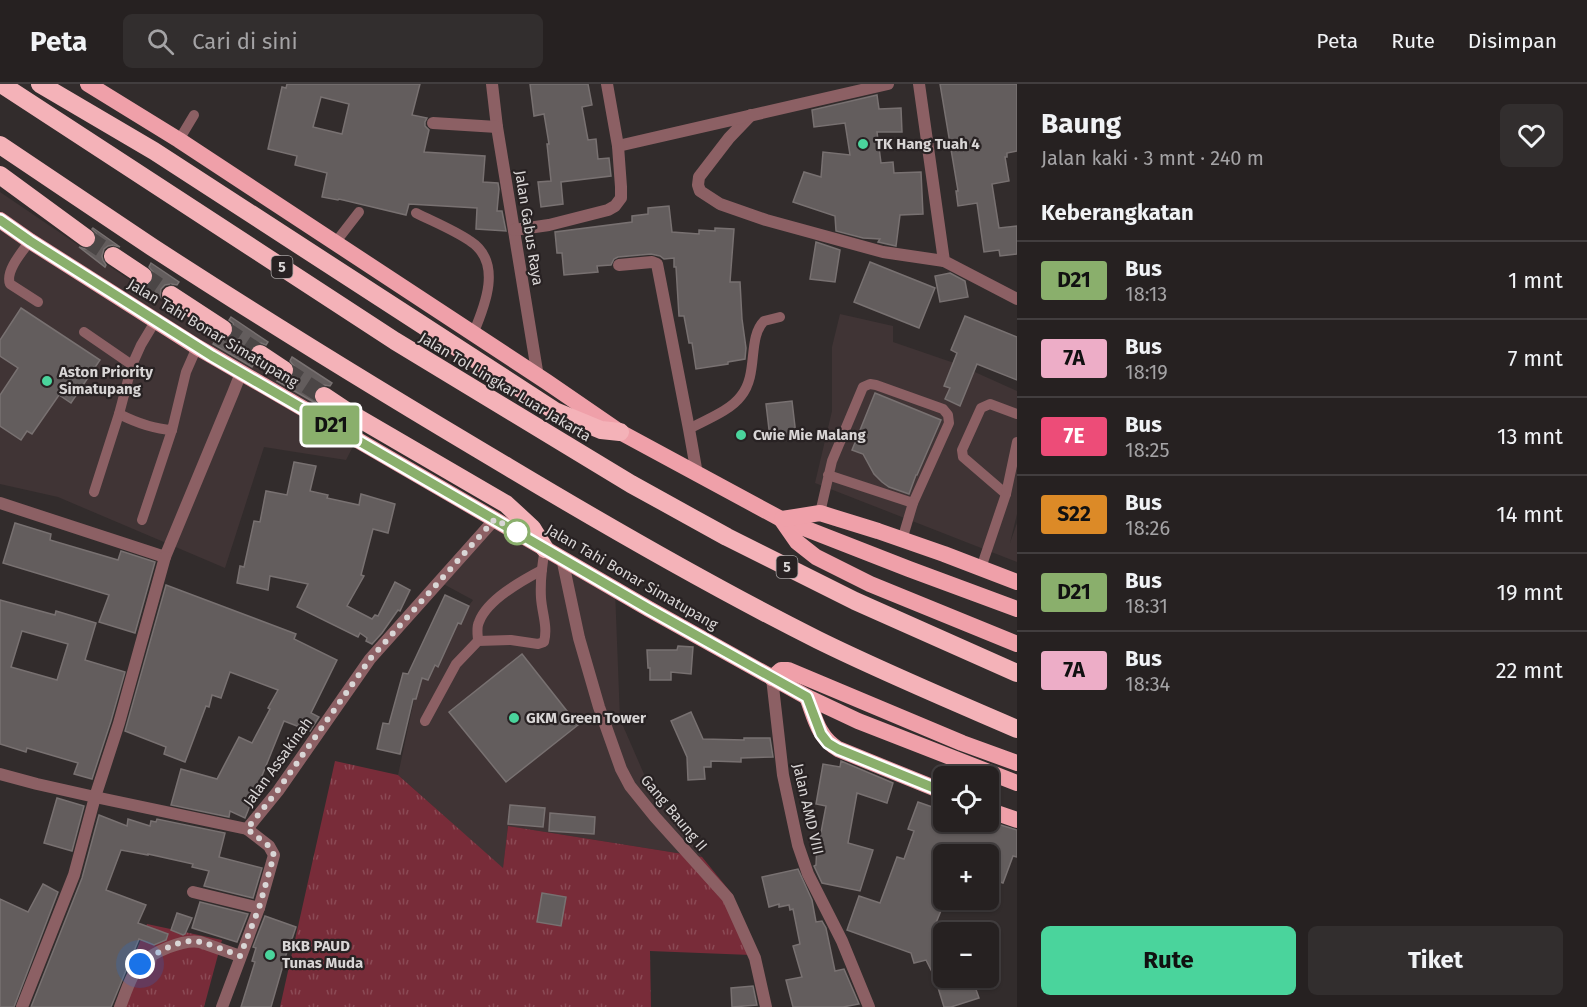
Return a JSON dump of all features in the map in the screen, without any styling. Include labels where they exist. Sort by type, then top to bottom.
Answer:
[{"type":"highway","name":"Jalan Tol Lingkar Luar Jakarta","points":[[2,84],[395,341],[631,484],[855,602],[1017,673]]},
{"type":"highway","points":[[40,84],[154,151],[555,411],[600,430],[620,432]]},
{"type":"highway","points":[[88,84],[111,89],[179,140],[620,432],[781,519],[1017,609]]},
{"type":"highway","points":[[0,145],[274,324],[627,538],[733,596],[875,668],[1017,729]]},
{"type":"highway","points":[[0,175],[86,238]]},
{"type":"highway","name":"Jalan Tahi Bonar Simatupang","points":[[0,220],[197,347],[772,678],[858,721],[1017,783]]},
{"type":"highway","points":[[113,256],[143,276]]},
{"type":"highway","points":[[171,294],[223,329]]},
{"type":"highway","points":[[260,354],[285,370]]},
{"type":"highway","points":[[324,396],[506,504],[532,528],[545,549]]},
{"type":"highway","points":[[781,519],[820,513],[1017,582]]},
{"type":"highway","points":[[781,519],[797,542],[816,557],[870,584],[1017,644]]},
{"type":"highway","points":[[772,678],[781,670],[788,670],[962,743],[1017,763]]},
{"type":"highway","points":[[807,697],[821,734],[828,743],[933,788]]},
{"type":"highway","points":[[999,814],[1017,820]]},
{"type":"street","name":"Jalan Gabus Raya","points":[[492,84],[497,127],[520,230],[538,377]]},
{"type":"street","points":[[520,230],[608,210],[615,206],[621,198],[618,146],[607,84]]},
{"type":"street","points":[[824,84],[828,98]]},
{"type":"street","points":[[618,146],[888,84]]},
{"type":"street","points":[[919,84],[944,261]]},
{"type":"street","points":[[751,115],[729,138],[699,177],[700,191],[720,204],[765,220],[883,252],[944,261],[1017,299]]},
{"type":"street","points":[[433,123],[497,127]]},
{"type":"street","points":[[619,265],[652,262],[657,264],[697,474]]},
{"type":"street","points":[[22,1007],[74,875],[165,557],[241,373]]},
{"type":"street","points":[[0,503],[165,557]]},
{"type":"street","name":"Jalan Assakinah","points":[[0,774],[95,797],[247,829],[278,790],[370,659],[495,519]]},
{"type":"street","name":"Gang Baung II","points":[[562,558],[582,648],[599,707],[621,769],[630,786],[655,817],[728,898],[755,958],[766,1007]]},
{"type":"street","name":"Jalan AMD VIII","points":[[772,678],[783,775],[798,845],[808,874],[842,941],[869,1007]]},
{"type":"street","points":[[222,1007],[259,908],[274,855],[269,846],[247,829]]},
{"type":"street","points":[[193,892],[259,908]]},
{"type":"street","points":[[120,1007],[140,964],[173,946],[194,941],[240,956]]},
{"type":"lane","points":[[179,140],[194,115]]},
{"type":"lane","points":[[335,243],[359,212]]},
{"type":"lane","points":[[416,213],[472,242],[485,256],[488,264],[489,286],[473,334]]},
{"type":"lane","points":[[30,241],[8,278],[10,284],[38,302]]},
{"type":"lane","points":[[689,429],[734,404],[740,398],[752,373],[757,330],[764,321],[780,317]]},
{"type":"lane","points":[[94,492],[120,414],[132,365],[156,320]]},
{"type":"lane","points":[[84,332],[132,365]]},
{"type":"lane","points":[[142,520],[172,430],[186,372],[197,347]]},
{"type":"lane","points":[[820,513],[832,461],[863,387],[870,384],[876,385],[943,409],[948,415],[949,423],[913,503],[902,540]]},
{"type":"lane","points":[[1006,494],[963,457],[962,450],[981,408],[990,404],[1017,414]]},
{"type":"lane","points":[[120,414],[156,429],[172,430]]},
{"type":"lane","points":[[981,568],[1006,494],[1017,442]]},
{"type":"lane","points":[[828,475],[913,503]]},
{"type":"lane","points":[[425,721],[456,664],[478,641],[511,640],[538,644],[544,642],[546,634],[542,602],[542,570],[545,549]]},
{"type":"lane","points":[[478,641],[477,625],[495,601],[522,580],[542,570]]},
{"type":"shaded area","points":[[0,192],[289,388],[367,419],[346,460],[264,447],[225,568],[58,497],[0,484]]},
{"type":"shaded area","points":[[840,314],[893,326],[893,342],[957,364],[1017,391],[1017,514],[1010,543],[1017,523],[1017,562],[815,483],[832,411],[832,347]]},
{"type":"shaded area","points":[[493,513],[615,590],[620,719],[647,781],[702,857],[508,826],[503,869],[398,775],[420,672],[473,600],[436,580]]},
{"type":"green space","points":[[335,761],[398,775],[503,868],[508,826],[702,857],[733,895],[751,955],[650,951],[651,1007],[280,1007]]},
{"type":"green space","points":[[147,924],[222,940],[204,1007],[114,1007]]},
{"type":"building","points":[[287,84],[420,84],[412,115],[427,118],[425,126],[429,130],[424,152],[485,156],[483,182],[498,183],[497,211],[502,211],[506,231],[476,229],[477,208],[409,204],[406,215],[322,197],[327,173],[295,165],[297,156],[268,149],[282,87],[286,88]],"holes":[[[321,97],[349,104],[342,134],[313,127]]]},
{"type":"building","points":[[530,84],[588,84],[592,105],[582,107],[588,140],[596,139],[598,159],[609,158],[611,176],[561,182],[563,204],[541,207],[538,182],[551,181],[547,144],[549,144],[544,114],[534,116]]},
{"type":"building","points":[[940,84],[1017,84],[1017,151],[1007,153],[1005,157],[1009,181],[992,184],[999,228],[1017,226],[1017,254],[1000,256],[999,250],[984,252],[977,203],[958,206],[956,191],[958,191]]},
{"type":"building","points":[[877,95],[879,109],[901,108],[902,132],[877,132],[881,163],[893,162],[894,173],[921,172],[923,214],[900,215],[896,246],[878,242],[880,239],[863,238],[836,231],[835,216],[793,202],[804,172],[821,177],[823,152],[850,155],[845,123],[814,127],[812,110]]},
{"type":"building","points":[[669,206],[672,232],[699,234],[699,230],[734,229],[730,282],[740,282],[745,359],[696,369],[692,343],[689,343],[684,316],[679,316],[674,258],[664,259],[651,254],[618,257],[611,265],[597,266],[598,272],[564,275],[562,253],[557,253],[555,232],[632,222],[632,216],[648,214],[648,208]]},
{"type":"building","points":[[93,228],[120,247],[113,245],[104,249],[102,256],[105,267],[79,247],[85,249],[95,245],[97,239]]},
{"type":"building","points":[[816,242],[840,250],[835,282],[810,279]]},
{"type":"building","points":[[870,262],[935,288],[919,328],[854,302]]},
{"type":"building","points":[[151,263],[179,282],[177,285],[165,285],[161,289],[160,297],[145,287],[152,283],[154,277],[149,267]]},
{"type":"building","points":[[950,273],[965,281],[968,297],[940,302],[935,276]]},
{"type":"building","name":"Aston Priority Simatupang","points":[[21,308],[100,360],[71,403],[59,395],[32,434],[27,431],[21,440],[0,426],[0,395],[18,368],[0,356],[0,340]]},
{"type":"building","points":[[965,316],[1017,337],[1017,380],[977,364],[960,406],[945,399],[950,388],[944,386],[957,353],[951,350]]},
{"type":"building","points":[[231,317],[268,342],[266,345],[261,343],[250,348],[250,358],[254,363],[252,367],[213,344],[217,338],[223,340],[232,336],[234,329],[233,323],[229,320]]},
{"type":"building","points":[[292,357],[332,383],[330,386],[324,385],[315,389],[313,396],[317,404],[277,381],[288,380],[294,376],[294,366],[290,361]]},
{"type":"building","points":[[875,393],[941,420],[909,494],[882,482],[874,474],[863,454],[852,450]]},
{"type":"building","points":[[792,401],[796,435],[770,438],[766,404]]},
{"type":"building","points":[[294,462],[316,466],[310,491],[328,495],[327,498],[359,505],[361,494],[395,504],[388,533],[373,529],[361,575],[364,576],[347,606],[372,619],[375,615],[378,616],[395,582],[410,590],[400,611],[398,610],[372,644],[366,641],[367,638],[360,633],[358,637],[297,607],[308,584],[270,576],[268,590],[237,583],[240,566],[244,567],[254,521],[260,522],[266,491],[287,495]]},
{"type":"building","points":[[15,523],[51,534],[50,540],[118,560],[121,551],[155,562],[135,633],[99,622],[109,595],[3,563]]},
{"type":"building","points":[[166,585],[296,634],[294,639],[337,660],[311,713],[319,717],[310,731],[284,721],[245,818],[230,811],[229,817],[171,805],[181,769],[217,779],[239,737],[252,743],[278,690],[230,672],[221,698],[212,695],[209,707],[206,706],[185,762],[164,754],[166,747],[125,731]]},
{"type":"building","points":[[445,595],[469,606],[461,624],[458,623],[438,667],[435,665],[428,680],[422,678],[416,699],[413,699],[400,754],[377,749],[383,723],[389,724],[403,673],[408,674]]},
{"type":"building","points":[[0,600],[55,615],[56,611],[96,623],[85,660],[125,672],[92,779],[74,774],[78,763],[27,748],[26,752],[0,744]],"holes":[[[22,631],[68,644],[57,680],[11,667]]]},
{"type":"building","points":[[678,646],[693,647],[691,674],[671,672],[671,680],[650,680],[647,650],[677,650]]},
{"type":"building","name":"GKM Green Tower","points":[[522,654],[578,725],[506,782],[449,712]]},
{"type":"building","points":[[691,712],[703,739],[770,738],[773,757],[741,758],[741,762],[711,761],[711,767],[704,767],[705,779],[688,780],[687,757],[671,721]]},
{"type":"building","points":[[841,761],[893,783],[887,803],[857,793],[848,843],[873,850],[860,891],[822,883],[814,866],[826,806],[816,804],[823,764],[840,767]]},
{"type":"building","points":[[57,798],[84,806],[72,851],[44,843]]},
{"type":"building","points":[[918,802],[933,807],[933,832],[999,832],[999,824],[1017,830],[1017,857],[1013,856],[1003,883],[999,882],[999,844],[933,844],[933,910],[941,910],[936,922],[933,922],[933,974],[926,960],[914,963],[911,953],[847,930],[859,896],[880,903],[897,857],[904,859],[914,831],[908,829]]},
{"type":"building","points":[[510,805],[545,808],[543,827],[508,824]]},
{"type":"building","points":[[550,813],[595,817],[594,834],[549,831]]},
{"type":"building","points":[[99,815],[127,826],[128,819],[150,826],[151,821],[156,822],[157,819],[225,833],[219,857],[262,868],[253,898],[204,886],[209,871],[192,867],[193,864],[121,850],[106,890],[146,905],[138,923],[168,934],[166,940],[154,945],[139,939],[111,1007],[31,1007],[82,878]]},
{"type":"building","points":[[798,869],[812,900],[816,922],[822,921],[826,928],[835,971],[844,969],[859,1004],[843,1007],[793,1007],[786,980],[802,977],[793,946],[800,944],[793,909],[790,910],[789,905],[779,907],[779,904],[769,907],[762,877]]},
{"type":"building","points":[[43,884],[58,892],[14,1007],[0,1007],[0,899],[28,912]]},
{"type":"building","points":[[542,893],[566,897],[561,926],[537,922]]},
{"type":"building","points":[[200,902],[248,914],[237,942],[192,928]]},
{"type":"building","points":[[177,913],[192,918],[183,935],[171,930]]},
{"type":"building","points":[[265,916],[296,927],[271,1007],[241,1007],[255,962],[252,961],[256,948],[253,947]]},
{"type":"building","points":[[753,986],[757,1005],[732,1007],[731,988]]},
{"type":"building","points":[[938,988],[976,988],[979,998],[944,1007]]},
{"type":"tunnel","points":[[86,238],[113,256]]},
{"type":"tunnel","points":[[143,276],[171,295]]},
{"type":"tunnel","points":[[223,329],[260,354]]},
{"type":"tunnel","points":[[284,370],[324,396]]},
{"type":"bus line","name":"D21","points":[[0,220],[212,356],[649,609],[807,697],[821,734],[828,743],[933,788]]},
{"type":"place","name":"TK Hang Tuah 4","points":[[863,144]]},
{"type":"place","name":"Aston Priority Simatupang","points":[[47,381]]},
{"type":"place","name":"Cwie Mie Malang","points":[[741,435]]},
{"type":"place","name":"GKM Green Tower","points":[[514,718]]},
{"type":"place","name":"BKB PAUD Tunas Muda","points":[[270,955]]},
{"type":"route","points":[[140,964],[173,946],[194,941],[240,956],[259,908],[274,855],[269,846],[247,829],[278,790],[370,659],[495,519],[517,532]]}]
